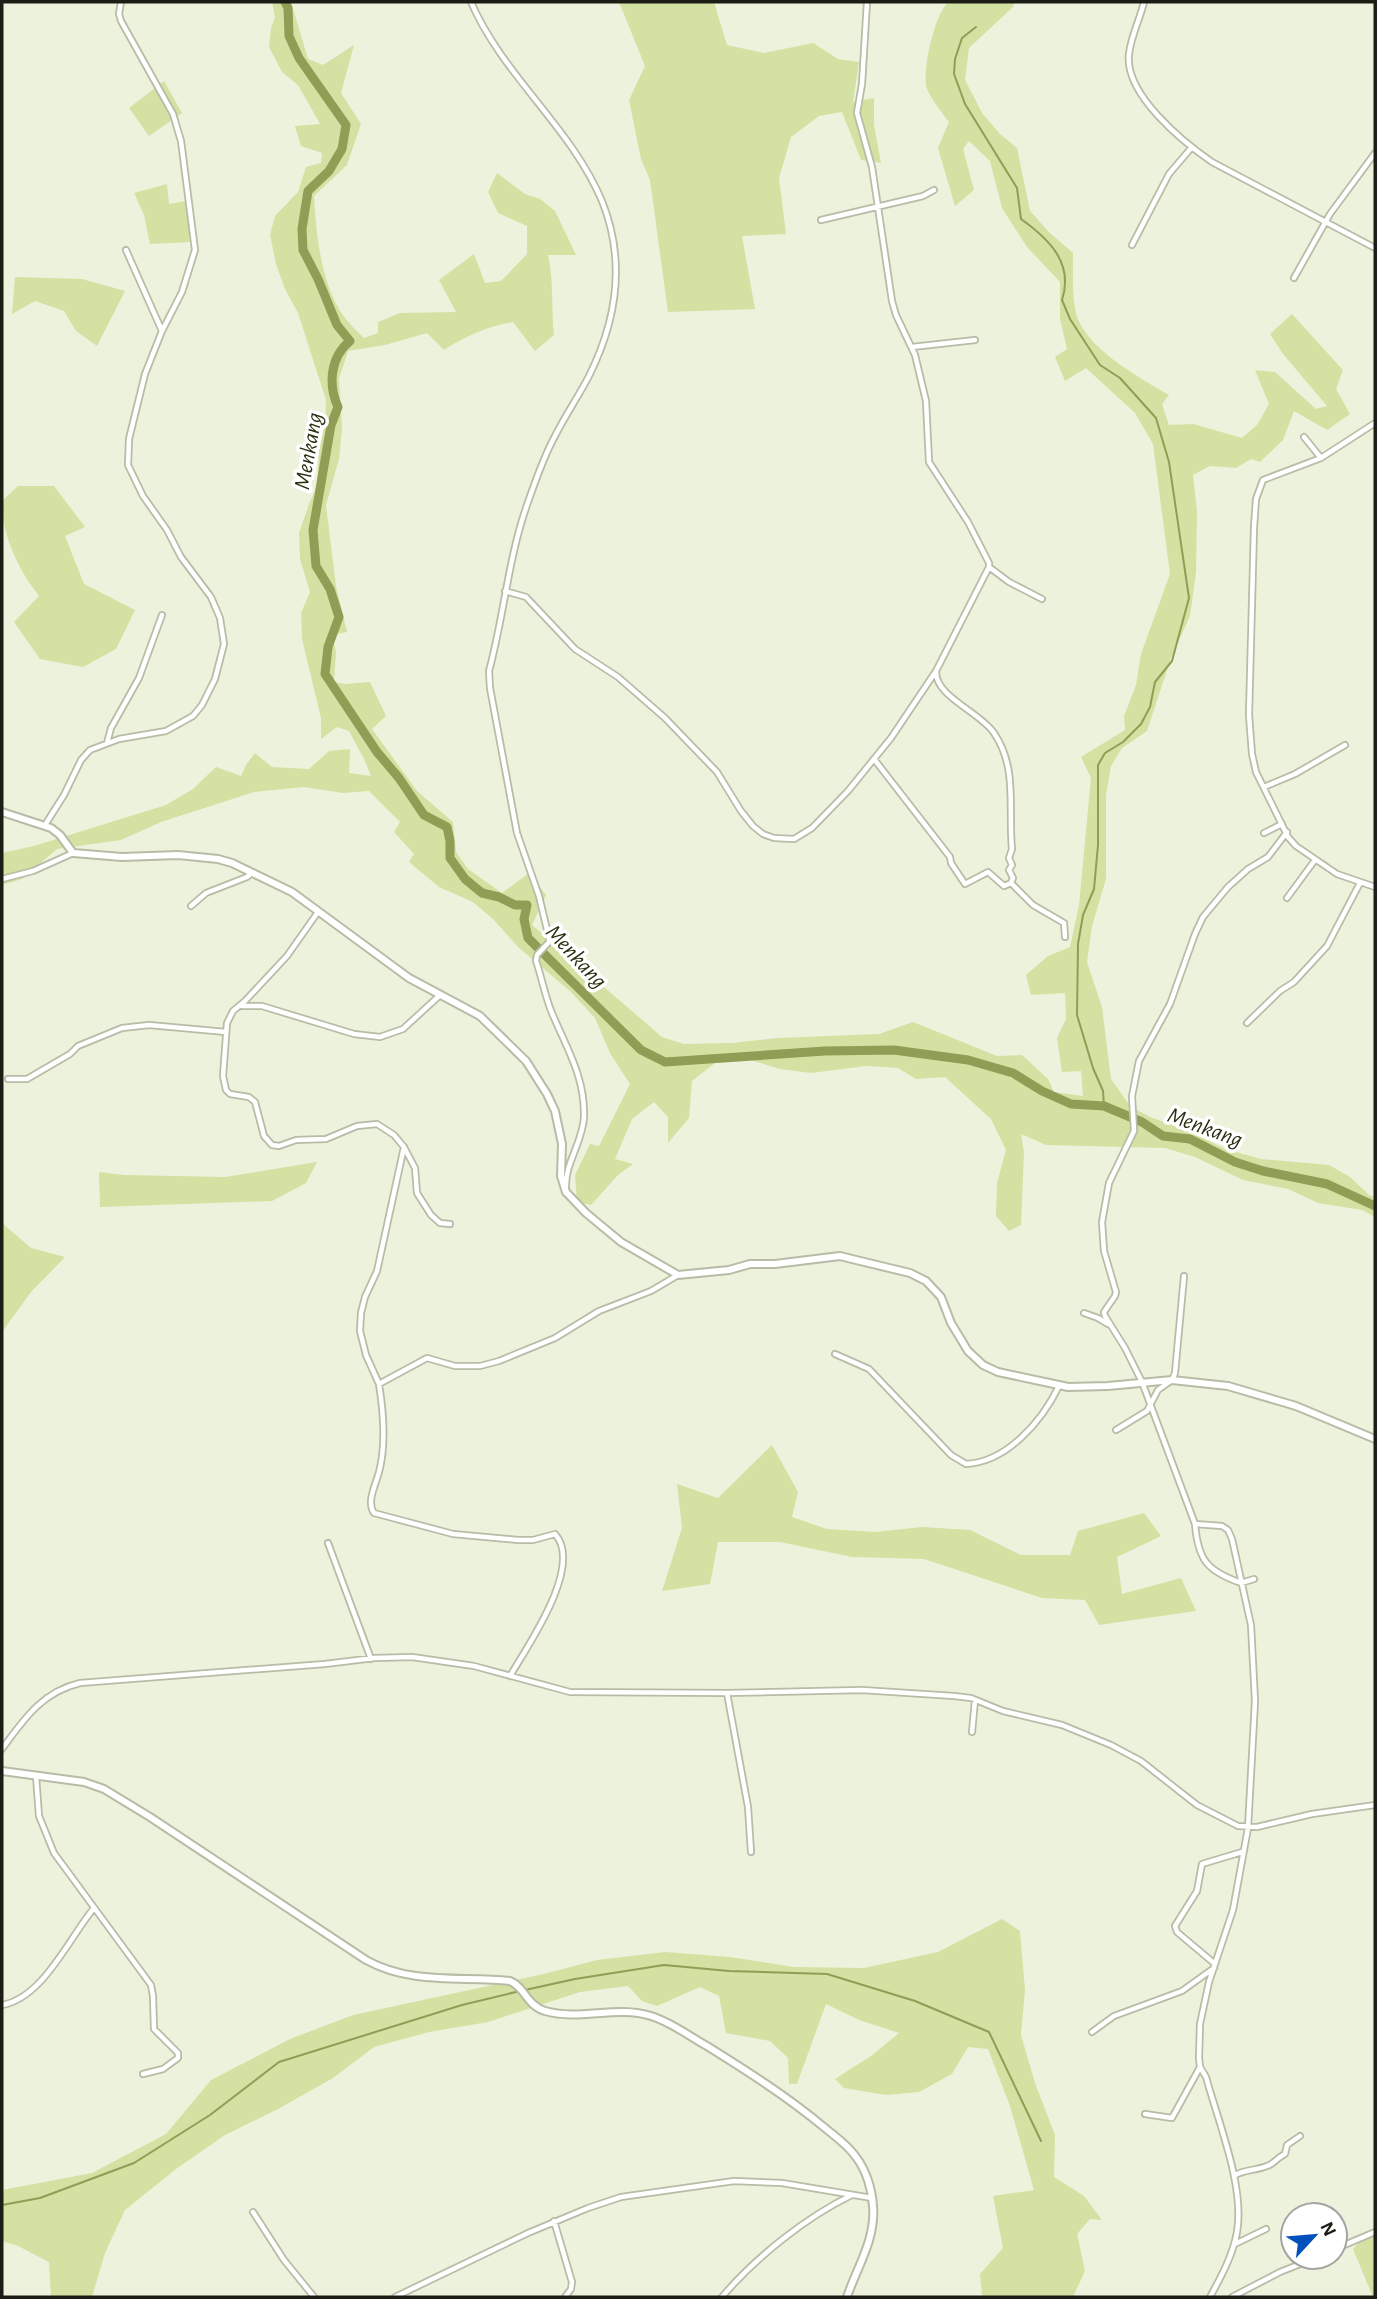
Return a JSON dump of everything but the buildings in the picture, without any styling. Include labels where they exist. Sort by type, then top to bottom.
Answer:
[{"type":"street","points":[[44,825],[64,795],[81,760],[90,750],[119,739],[166,731],[193,716],[209,693],[222,654],[223,630],[215,606],[143,496],[128,465],[129,439],[142,382],[162,331],[182,292],[195,254],[181,141],[173,114],[121,21],[121,2]]},
{"type":"street","points":[[471,2],[492,41],[585,165],[606,213],[617,262],[613,300],[604,342],[591,372],[554,437],[536,477],[517,532],[489,671],[517,833],[541,904],[549,942],[537,955],[536,961],[553,1015],[577,1067],[583,1099],[583,1123],[566,1176],[566,1192]]},
{"type":"street","points":[[867,2],[862,84],[857,113],[868,148],[894,311],[912,347],[927,411],[927,457],[983,548],[989,568],[1042,599]]},
{"type":"street","points":[[1144,2],[1129,55],[1131,72],[1149,104],[1192,147],[1233,175],[1375,248]]},
{"type":"street","points":[[1132,245],[1169,174],[1192,147]]},
{"type":"street","points":[[1294,278],[1325,221],[1375,153]]},
{"type":"street","points":[[821,220],[923,196],[934,190]]},
{"type":"street","points":[[126,250],[162,331]]},
{"type":"street","points":[[912,347],[975,340]]},
{"type":"street","points":[[1375,423],[1321,458],[1269,476],[1260,483],[1256,499],[1249,715],[1254,764],[1282,824],[1296,846],[1337,874],[1375,887]]},
{"type":"street","points":[[1304,437],[1321,458]]},
{"type":"street","points":[[505,591],[526,597],[575,649],[618,677],[665,718],[717,772],[741,811],[763,834],[794,839],[804,835],[848,791],[874,759],[936,671],[989,568]]},
{"type":"street","points":[[107,743],[111,728],[139,678],[162,615]]},
{"type":"street","points":[[874,759],[950,857],[965,884],[986,872],[1004,886],[1011,883],[1013,878],[1009,870],[1012,865],[1009,858],[1012,849],[1007,760],[988,725],[940,686],[936,680],[936,671]]},
{"type":"street","points":[[1264,787],[1295,774],[1345,745]]},
{"type":"street","points":[[2,812],[44,825],[60,835],[73,853]]},
{"type":"street","points":[[1264,833],[1282,824]]},
{"type":"street","points":[[1254,1579],[1241,1583],[1214,1572],[1206,1564],[1199,1547],[1195,1524],[1142,1382],[1104,1312],[1116,1292],[1104,1251],[1102,1222],[1109,1183],[1133,1137],[1132,1096],[1139,1062],[1170,1004],[1199,925],[1227,887],[1248,869],[1268,857],[1287,832]]},
{"type":"street","points":[[2,878],[33,871],[73,853],[121,857],[177,855],[218,859],[292,892],[410,978],[480,1016],[509,1042],[537,1076],[557,1119],[562,1144],[561,1176],[566,1192],[621,1242],[678,1275]]},
{"type":"street","points":[[1287,898],[1315,860]]},
{"type":"street","points":[[191,906],[202,895],[252,873]]},
{"type":"street","points":[[1011,883],[1038,909],[1064,923],[1065,937]]},
{"type":"street","points":[[1247,1023],[1280,991],[1294,982],[1327,946],[1360,883]]},
{"type":"street","points":[[318,912],[287,956],[231,1014],[226,1032],[223,1076],[226,1090],[230,1094],[248,1097],[255,1102],[264,1136],[269,1144],[275,1146],[296,1140],[326,1139],[343,1130],[372,1123],[381,1125],[404,1147],[415,1168],[418,1197],[440,1223],[450,1224]]},
{"type":"street","points":[[239,1007],[262,1006],[354,1034],[380,1037],[403,1029],[439,996]]},
{"type":"street","points":[[8,1079],[27,1079],[78,1046],[122,1028],[149,1025],[226,1032]]},
{"type":"street","points":[[404,1147],[377,1271],[361,1313],[360,1331],[366,1355],[379,1384],[383,1443],[380,1470],[371,1504],[374,1513],[453,1534],[517,1540],[533,1540],[555,1534],[560,1541],[563,1560],[558,1581],[539,1629],[510,1675]]},
{"type":"street","points":[[379,1384],[427,1358],[455,1366],[480,1366],[499,1361],[555,1338],[592,1315],[651,1292],[678,1275],[729,1270],[750,1264],[775,1264],[840,1256],[910,1273],[926,1281],[941,1297],[961,1342],[976,1359],[998,1372],[1080,1388],[1172,1380],[1221,1385],[1296,1406],[1375,1440]]},
{"type":"street","points":[[1116,1430],[1150,1407],[1158,1390],[1172,1380],[1175,1373],[1184,1276]]},
{"type":"street","points":[[1084,1313],[1109,1325]]},
{"type":"street","points":[[835,1354],[869,1369],[951,1455],[963,1463],[975,1463],[990,1458],[1018,1440],[1028,1431],[1059,1386]]},
{"type":"street","points":[[1145,2114],[1172,2118],[1200,2067],[1200,2024],[1214,1966],[1233,1910],[1248,1828],[1255,1701],[1251,1625],[1236,1554],[1228,1530],[1218,1526],[1195,1524]]},
{"type":"street","points":[[328,1542],[370,1659]]},
{"type":"street","points":[[2,1749],[38,1703],[72,1685],[93,1681],[245,1671],[392,1657],[435,1659],[510,1675],[570,1692],[862,1690],[975,1700],[1003,1711],[1062,1725],[1111,1745],[1141,1761],[1197,1805],[1231,1824],[1248,1828],[1312,1814],[1375,1805]]},
{"type":"street","points":[[727,1693],[748,1807],[751,1852]]},
{"type":"street","points":[[972,1732],[975,1700]]},
{"type":"street","points":[[2,1771],[91,1783],[113,1794],[366,1960],[380,1966],[436,1979],[510,1981],[518,1985],[534,2006],[563,2015],[628,2012],[658,2018],[717,2053],[809,2115],[854,2154],[867,2179],[872,2199],[872,2233],[847,2297]]},
{"type":"street","points":[[36,1775],[41,1825],[54,1853],[150,1985],[154,2029],[178,2053],[178,2058],[171,2064],[143,2074]]},
{"type":"street","points":[[1214,1966],[1177,1932],[1175,1926],[1197,1891],[1202,1864],[1243,1851]]},
{"type":"street","points":[[2,2005],[23,1998],[34,1987],[54,1965],[94,1908]]},
{"type":"street","points":[[1092,2032],[1114,2016],[1182,1992],[1214,1966]]},
{"type":"street","points":[[1200,2067],[1206,2077],[1234,2176],[1238,2219],[1234,2244],[1210,2297]]},
{"type":"street","points":[[1234,2176],[1270,2166],[1278,2157],[1286,2154],[1287,2145],[1300,2136]]},
{"type":"street","points":[[395,2297],[554,2221],[621,2197],[728,2181],[782,2183],[872,2199]]},
{"type":"street","points":[[722,2297],[769,2250],[833,2205],[852,2195]]},
{"type":"street","points":[[253,2212],[280,2254],[314,2297]]},
{"type":"street","points":[[554,2221],[572,2285],[565,2297]]},
{"type":"street","points":[[1234,2244],[1266,2229]]},
{"type":"street","points":[[1349,2243],[1375,2232]]},
{"type":"street","points":[[1232,2297],[1283,2271]]},
{"type":"green space","points":[[272,2],[291,2],[308,59],[323,65],[354,45],[341,93],[361,124],[347,165],[314,196],[318,243],[330,291],[345,318],[364,338],[378,333],[378,322],[400,313],[456,312],[439,280],[474,254],[485,283],[501,281],[527,254],[527,226],[498,213],[488,192],[497,173],[525,194],[540,199],[555,211],[576,255],[548,255],[554,335],[535,351],[513,322],[477,333],[444,350],[427,333],[385,345],[348,351],[339,379],[342,428],[339,459],[326,505],[336,586],[347,632],[331,635],[336,651],[334,682],[370,682],[386,716],[372,729],[417,791],[453,822],[456,852],[468,869],[502,893],[529,873],[546,895],[532,925],[662,1037],[684,1044],[732,1043],[777,1038],[879,1034],[913,1022],[997,1056],[1022,1055],[1048,1079],[1054,1092],[1083,1096],[1081,1071],[1062,1072],[1057,1038],[1066,1019],[1065,993],[1031,995],[1026,975],[1048,956],[1070,947],[1079,905],[1091,778],[1081,757],[1125,730],[1124,716],[1136,685],[1141,654],[1170,574],[1153,444],[1135,413],[1086,368],[1065,381],[1055,357],[1067,349],[1060,319],[1060,282],[1027,247],[1002,208],[990,161],[969,141],[963,149],[974,190],[955,206],[938,148],[949,122],[929,93],[926,66],[931,41],[943,8],[948,2],[1014,2],[1013,7],[969,48],[965,80],[982,113],[1000,134],[1017,148],[1030,211],[1073,253],[1075,308],[1079,322],[1088,335],[1113,359],[1169,395],[1162,404],[1169,425],[1193,424],[1242,438],[1257,425],[1269,404],[1255,370],[1275,372],[1316,409],[1327,406],[1283,354],[1270,334],[1292,314],[1343,370],[1336,389],[1350,414],[1327,430],[1294,411],[1283,440],[1260,462],[1251,459],[1236,468],[1210,466],[1193,475],[1197,511],[1196,572],[1190,616],[1171,658],[1147,731],[1122,748],[1111,766],[1106,795],[1106,879],[1092,926],[1087,962],[1102,1007],[1111,1079],[1130,1106],[1225,1149],[1261,1159],[1329,1165],[1350,1177],[1369,1195],[1375,1197],[1375,1217],[1362,1210],[1318,1203],[1288,1189],[1243,1180],[1195,1157],[1165,1148],[1046,1145],[1021,1134],[1024,1152],[1021,1225],[1009,1231],[996,1216],[997,1183],[1006,1150],[991,1119],[945,1077],[916,1079],[898,1068],[866,1066],[811,1073],[780,1069],[744,1058],[720,1059],[692,1081],[689,1118],[668,1143],[668,1117],[654,1102],[632,1119],[615,1159],[633,1164],[618,1175],[591,1205],[577,1202],[575,1175],[590,1144],[599,1146],[630,1084],[610,1053],[595,1018],[570,991],[518,947],[494,920],[473,902],[439,887],[409,862],[414,854],[394,832],[400,822],[369,791],[343,793],[304,787],[254,792],[161,822],[121,840],[57,849],[22,879],[2,885],[2,853],[34,846],[166,805],[193,789],[216,767],[241,776],[255,753],[272,767],[309,769],[329,751],[350,749],[349,773],[371,776],[349,731],[337,727],[321,739],[321,718],[302,639],[301,613],[310,592],[300,559],[299,533],[317,487],[326,400],[298,313],[276,264],[270,235],[275,216],[298,192],[306,167],[321,163],[322,153],[301,146],[295,126],[320,124],[298,85],[282,72],[269,47],[275,17]]},
{"type":"green space","points":[[619,2],[714,2],[727,45],[764,53],[813,43],[838,59],[859,62],[853,102],[874,98],[874,125],[881,163],[861,160],[842,112],[819,116],[791,137],[779,178],[786,234],[742,236],[755,309],[668,312],[650,180],[641,159],[629,100],[645,66]]},
{"type":"green space","points":[[164,81],[182,113],[149,136],[129,108]]},
{"type":"green space","points":[[167,184],[169,204],[186,201],[190,242],[150,244],[144,215],[134,193]]},
{"type":"green space","points":[[15,277],[82,279],[125,291],[97,346],[76,331],[64,311],[35,301],[12,314]]},
{"type":"green space","points":[[18,486],[54,486],[85,527],[65,536],[84,584],[135,610],[116,649],[83,667],[40,659],[14,622],[39,596],[18,563],[5,527],[2,501]]},
{"type":"green space","points":[[317,1162],[306,1183],[272,1201],[100,1207],[99,1172],[225,1177]]},
{"type":"green space","points":[[2,1223],[31,1248],[65,1257],[31,1292],[2,1332]]},
{"type":"green space","points":[[772,1445],[798,1492],[792,1517],[827,1529],[875,1532],[922,1527],[970,1530],[1021,1555],[1070,1555],[1078,1531],[1144,1513],[1161,1536],[1117,1557],[1122,1594],[1181,1578],[1196,1611],[1099,1625],[1085,1600],[1042,1598],[924,1559],[852,1557],[780,1542],[718,1542],[710,1584],[662,1591],[682,1528],[677,1484],[718,1498]]},
{"type":"green space","points":[[1002,1919],[1020,1931],[1025,1990],[1021,2035],[1035,2083],[1055,2135],[1054,2177],[1084,2196],[1102,2220],[1090,2219],[1077,2234],[1085,2271],[1073,2297],[982,2295],[980,2274],[1003,2248],[993,2196],[1034,2190],[1010,2106],[988,2049],[968,2047],[952,2074],[919,2092],[886,2095],[844,2088],[835,2079],[871,2056],[899,2033],[859,2020],[826,2004],[797,2084],[789,2084],[788,2058],[770,2041],[726,2033],[719,1996],[700,1987],[657,2006],[642,2001],[628,1986],[580,1992],[488,2022],[429,2032],[374,2047],[333,2078],[225,2135],[176,2169],[125,2210],[105,2253],[92,2297],[51,2297],[49,2262],[2,2241],[2,2190],[92,2173],[166,2134],[211,2080],[290,2039],[353,2015],[597,1960],[665,1952],[730,1957],[794,1967],[864,1968],[938,1952]]},
{"type":"green space","points":[[1375,2230],[1373,2297],[1353,2249],[1370,2231]]},
{"type":"waterway","name":"Menkang","points":[[285,2],[288,8],[289,36],[299,58],[346,125],[342,149],[329,171],[308,191],[302,229],[303,250],[337,325],[350,341],[338,355],[333,372],[333,390],[338,407],[331,425],[313,530],[316,566],[330,589],[339,617],[328,647],[325,674],[377,752],[424,815],[447,827],[450,858],[465,879],[482,893],[515,905],[527,905],[524,919],[528,938],[641,1050],[665,1062],[825,1051],[894,1050],[968,1060],[1013,1073],[1042,1091],[1071,1104],[1104,1106],[1142,1122],[1163,1136],[1190,1139],[1235,1162],[1263,1171],[1327,1184],[1375,1206]]},
{"type":"waterway","points":[[976,27],[962,38],[955,59],[954,74],[965,104],[1017,188],[1021,219],[1041,235],[1062,263],[1065,275],[1062,300],[1070,319],[1100,365],[1120,378],[1156,418],[1169,462],[1189,598],[1172,661],[1155,682],[1150,707],[1141,724],[1123,742],[1105,753],[1098,765],[1098,845],[1094,889],[1083,915],[1078,944],[1077,1015],[1103,1091],[1104,1106]]},
{"type":"waterway","points":[[525,1990],[664,1965],[729,1971],[827,1974],[915,2001],[989,2032],[1041,2141]]},
{"type":"waterway","points":[[2,2205],[40,2198],[134,2163],[210,2115],[279,2062],[462,2005],[520,1991]]}]
